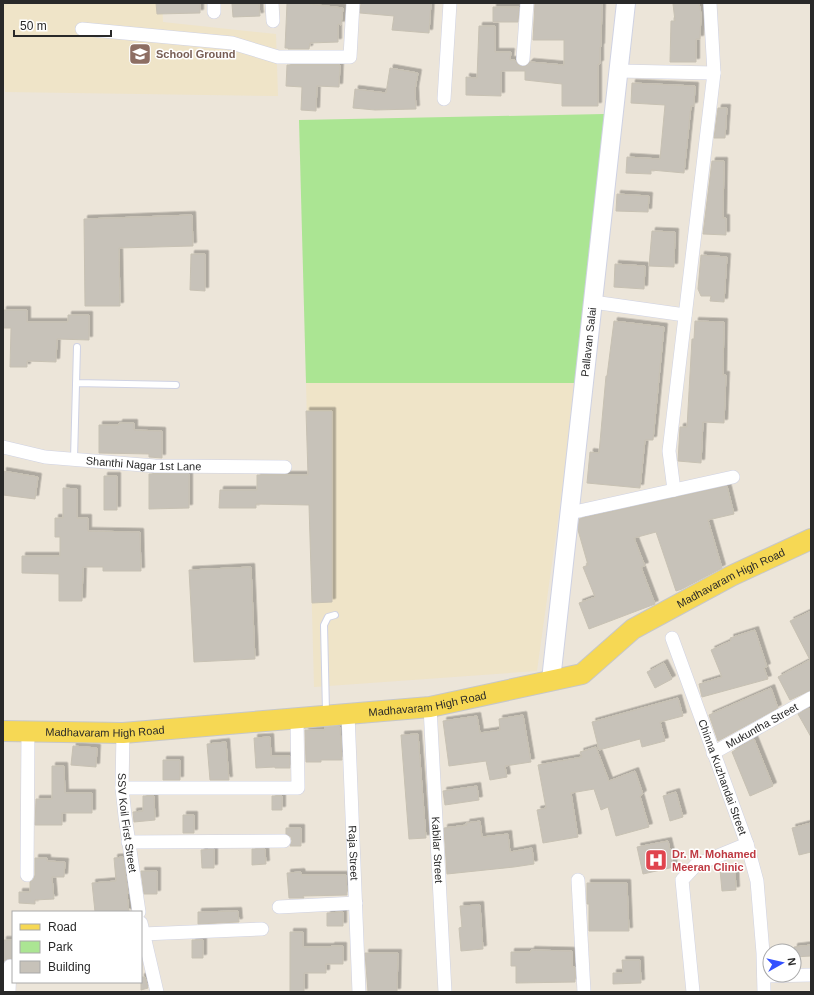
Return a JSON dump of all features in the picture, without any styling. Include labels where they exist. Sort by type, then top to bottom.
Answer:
[{"type":"main road","name":"Madhavaram High Road","points":[[3,731],[123,733],[430,707],[582,674],[632,629],[731,576],[811,539]]},
{"type":"street","points":[[272,3],[273,21]]},
{"type":"street","points":[[82,29],[232,43],[278,57],[350,57],[353,3]]},
{"type":"street","points":[[444,99],[450,3]]},
{"type":"street","points":[[523,59],[527,3]]},
{"type":"street","name":"Pallavan Salai","points":[[551,680],[626,3]]},
{"type":"street","points":[[674,490],[669,451],[714,73],[710,3]]},
{"type":"street","points":[[619,71],[714,73]]},
{"type":"street","points":[[593,302],[685,315]]},
{"type":"street","name":"Shanthi Nagar 1st Lane","points":[[3,447],[45,457],[155,466],[285,467]]},
{"type":"street","points":[[570,513],[733,477]]},
{"type":"street","name":"Chinna Kuzhandai Street","points":[[672,638],[747,844],[757,881],[762,943]]},
{"type":"street","name":"Mukuntha Street","points":[[713,753],[811,698]]},
{"type":"street","name":"Kabilar Street","points":[[430,707],[445,992]]},
{"type":"street","name":"Raja Street","points":[[348,714],[359,992]]},
{"type":"street","points":[[122,788],[298,788],[297,719]]},
{"type":"street","points":[[27,875],[28,731]]},
{"type":"street","name":"SSV Koil First Street","points":[[123,733],[122,788],[128,842],[139,911]]},
{"type":"street","points":[[128,842],[284,841]]},
{"type":"street","points":[[693,992],[682,880],[696,865],[747,844]]},
{"type":"street","points":[[578,880],[584,992]]},
{"type":"street","points":[[279,907],[356,904]]},
{"type":"street","points":[[156,992],[142,929],[262,928]]},
{"type":"street","points":[[9,966],[9,992]]},
{"type":"lane","points":[[74,459],[77,347]]},
{"type":"lane","points":[[76,384],[176,385]]},
{"type":"lane","points":[[326,716],[324,625],[328,617],[335,615]]},
{"type":"shaded area","name":"School Ground","points":[[3,3],[162,3],[163,22],[276,34],[278,96],[5,92],[3,73]]},
{"type":"shaded area","points":[[306,383],[577,383],[537,671],[314,687]]},
{"type":"green space","points":[[604,114],[577,383],[306,383],[299,120]]},
{"type":"building","points":[[156,3],[200,3],[200,13],[157,14]]},
{"type":"building","points":[[287,3],[309,3],[343,8],[341,25],[338,24],[338,42],[310,43],[309,49],[285,48]]},
{"type":"building","points":[[361,3],[431,3],[429,33],[392,30],[394,16],[360,13]]},
{"type":"building","points":[[535,3],[602,3],[600,64],[598,64],[598,106],[562,106],[562,84],[525,80],[525,71],[501,71],[501,96],[466,95],[466,77],[477,78],[479,26],[495,26],[495,52],[511,52],[510,60],[515,60],[519,66],[526,66],[530,62],[564,65],[564,40],[533,40]]},
{"type":"building","points":[[699,3],[701,14],[700,39],[696,39],[696,62],[670,62],[671,21],[675,21],[673,4]]},
{"type":"building","points":[[232,4],[259,4],[260,16],[233,17]]},
{"type":"building","points":[[493,7],[519,7],[518,22],[493,22]]},
{"type":"building","points":[[287,65],[340,65],[339,87],[317,86],[316,111],[301,110],[302,87],[286,86]]},
{"type":"building","points":[[390,68],[418,73],[415,90],[416,109],[375,110],[353,108],[355,89],[386,93]]},
{"type":"building","points":[[632,83],[695,86],[694,106],[691,106],[684,173],[651,170],[651,174],[626,173],[627,157],[660,159],[665,105],[631,103]]},
{"type":"building","points":[[718,108],[727,108],[725,138],[714,138]]},
{"type":"building","points":[[712,161],[724,161],[723,218],[726,218],[726,235],[703,234]]},
{"type":"building","points":[[617,194],[649,196],[648,212],[616,211]]},
{"type":"building","points":[[192,215],[193,246],[119,248],[120,306],[85,306],[84,219]]},
{"type":"building","points":[[652,231],[675,232],[674,267],[649,266]]},
{"type":"building","points":[[191,254],[205,254],[205,291],[190,290]]},
{"type":"building","points":[[701,255],[727,257],[724,302],[710,301],[711,296],[701,296],[698,289]]},
{"type":"building","points":[[615,264],[645,266],[644,289],[614,287]]},
{"type":"building","points":[[3,310],[27,310],[27,322],[68,322],[68,315],[89,315],[89,340],[57,339],[56,362],[27,361],[27,367],[10,367],[11,328],[3,328]]},
{"type":"building","points":[[614,321],[664,327],[653,440],[645,440],[640,488],[587,483],[590,452],[599,453],[606,376]]},
{"type":"building","points":[[695,321],[724,322],[723,375],[726,375],[724,423],[703,422],[701,463],[678,461],[680,427],[687,427],[692,339],[694,339]]},
{"type":"building","points":[[306,411],[332,411],[332,602],[312,603],[309,505],[256,504],[256,508],[219,508],[220,490],[257,490],[257,475],[308,475]]},
{"type":"building","points":[[119,423],[134,423],[134,430],[162,431],[162,458],[149,457],[149,454],[99,453],[99,425],[119,425]]},
{"type":"building","points":[[3,471],[38,477],[35,499],[3,495]]},
{"type":"building","points":[[149,474],[189,474],[189,508],[149,509]]},
{"type":"building","points":[[104,476],[117,476],[117,510],[104,510]]},
{"type":"building","points":[[727,486],[734,514],[708,520],[722,568],[676,591],[656,532],[634,538],[645,566],[641,567],[655,604],[589,629],[579,603],[595,597],[583,567],[588,565],[578,530],[579,519]]},
{"type":"building","points":[[63,488],[77,489],[77,518],[88,518],[88,531],[140,532],[141,571],[103,571],[103,567],[83,567],[82,601],[59,601],[59,574],[22,573],[22,556],[60,556],[60,537],[55,537],[55,518],[63,518]]},
{"type":"building","points":[[251,567],[255,659],[194,662],[189,570]]},
{"type":"building","points":[[811,611],[811,690],[790,700],[778,677],[810,660],[790,621]]},
{"type":"building","points":[[755,630],[767,667],[764,668],[768,679],[702,697],[699,684],[722,677],[711,650],[731,641],[730,638]]},
{"type":"building","points":[[664,663],[672,679],[655,688],[647,672]]},
{"type":"building","points":[[771,688],[778,708],[718,741],[709,715]]},
{"type":"building","points":[[678,698],[683,716],[660,722],[665,741],[642,747],[640,739],[599,750],[592,722]]},
{"type":"building","points":[[809,708],[811,711],[811,737],[798,714]]},
{"type":"building","points":[[523,715],[531,762],[505,766],[507,777],[490,780],[486,761],[449,766],[443,721],[477,716],[480,733],[500,730],[499,719]]},
{"type":"building","points":[[325,727],[340,727],[342,760],[306,762],[305,730],[325,730]]},
{"type":"building","points":[[418,734],[426,838],[409,839],[401,735]]},
{"type":"building","points":[[270,737],[271,756],[290,756],[290,768],[256,768],[254,738]]},
{"type":"building","points":[[754,739],[773,786],[750,796],[732,752]]},
{"type":"building","points":[[226,742],[229,780],[210,780],[207,744]]},
{"type":"building","points":[[73,746],[97,748],[96,767],[71,765]]},
{"type":"building","points":[[596,747],[609,781],[635,771],[643,794],[640,796],[649,827],[616,836],[608,807],[601,810],[594,789],[571,793],[578,837],[543,843],[537,810],[546,808],[538,765],[582,757],[580,752]]},
{"type":"building","points":[[163,760],[180,760],[180,780],[163,780]]},
{"type":"building","points":[[52,766],[64,766],[65,793],[92,793],[92,813],[62,813],[62,825],[35,825],[36,799],[52,799]]},
{"type":"building","points":[[477,786],[479,800],[445,805],[443,791]]},
{"type":"building","points":[[676,792],[683,817],[670,821],[663,796]]},
{"type":"building","points":[[143,796],[154,796],[155,820],[134,822],[133,812],[143,811]]},
{"type":"building","points":[[272,796],[282,796],[282,810],[272,810]]},
{"type":"building","points":[[183,815],[194,815],[194,833],[183,833]]},
{"type":"building","points":[[480,821],[482,837],[508,834],[510,852],[532,848],[534,864],[447,874],[444,828],[467,825],[466,823]]},
{"type":"building","points":[[811,823],[811,852],[799,855],[792,828]]},
{"type":"building","points":[[286,828],[301,828],[301,846],[290,846],[292,841],[291,837],[286,834]]},
{"type":"building","points":[[668,841],[674,867],[643,874],[637,847]]},
{"type":"building","points":[[214,849],[214,868],[202,868],[201,850]]},
{"type":"building","points":[[252,849],[265,849],[266,864],[252,865]]},
{"type":"building","points":[[123,857],[129,911],[95,911],[92,883],[116,881],[114,858]]},
{"type":"building","points":[[35,858],[47,858],[47,861],[65,862],[64,877],[52,877],[54,899],[35,900],[35,904],[19,903],[19,892],[30,892],[30,882],[34,879],[35,875]]},
{"type":"building","points":[[735,869],[736,890],[722,891],[720,870]]},
{"type":"building","points":[[141,871],[157,871],[157,894],[144,894]]},
{"type":"building","points":[[301,872],[302,875],[346,875],[347,895],[303,896],[304,898],[289,898],[287,873]]},
{"type":"building","points":[[587,883],[627,883],[629,931],[589,931]]},
{"type":"building","points":[[480,905],[483,949],[461,951],[459,928],[462,927],[460,906]]},
{"type":"building","points":[[238,911],[239,922],[198,924],[198,912]]},
{"type":"building","points":[[343,912],[343,926],[327,926],[327,913]]},
{"type":"building","points":[[290,932],[303,932],[303,947],[343,946],[343,964],[326,964],[326,973],[304,973],[304,992],[290,992]]},
{"type":"building","points":[[3,940],[12,940],[12,959],[7,959],[3,962]]},
{"type":"building","points":[[192,940],[203,940],[203,958],[192,958]]},
{"type":"building","points":[[811,945],[811,956],[802,957],[802,946]]},
{"type":"building","points":[[531,950],[572,951],[572,967],[575,967],[575,982],[516,983],[516,966],[511,966],[511,952],[531,952]]},
{"type":"building","points":[[365,953],[398,953],[397,992],[368,992]]},
{"type":"building","points":[[622,960],[640,960],[641,983],[613,984],[613,973],[623,973]]},
{"type":"building","points":[[142,977],[145,977],[148,988],[141,990]]},
{"type":"place","name":"School Ground","points":[[140,54]]},
{"type":"place","name":"Dr. M. Mohamed Meeran Clinic","points":[[656,860]]}]
